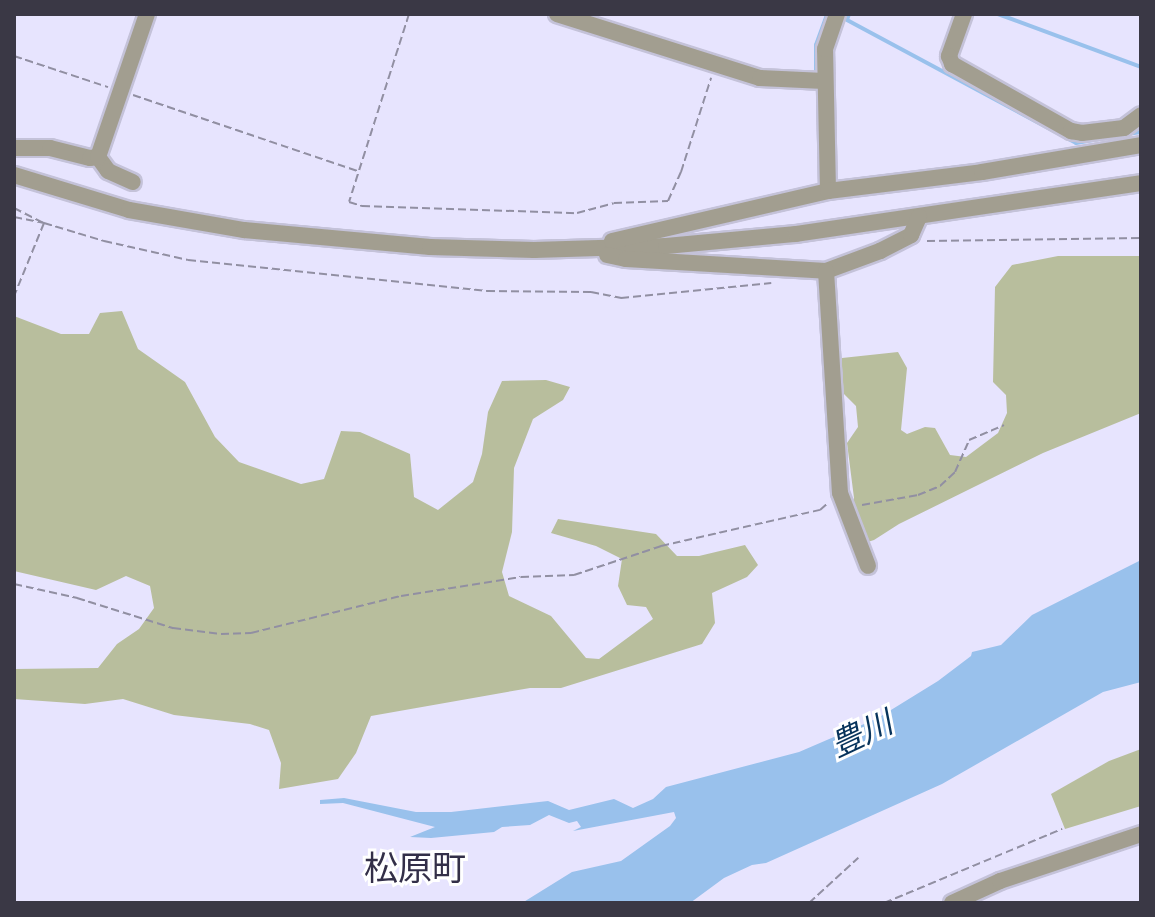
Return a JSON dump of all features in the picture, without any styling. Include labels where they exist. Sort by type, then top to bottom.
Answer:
[{"type":"street","points":[[98,157],[147,14]]},
{"type":"street","points":[[828,191],[825,49],[837,14]]},
{"type":"street","points":[[964,14],[949,56],[952,64],[1070,132],[1124,128],[1141,115]]},
{"type":"street","points":[[562,15],[760,78],[824,81]]},
{"type":"street","points":[[1065,153],[1070,132]]},
{"type":"street","points":[[600,249],[610,241],[828,191],[982,172],[1065,153],[1141,145]]},
{"type":"street","points":[[14,148],[50,148],[90,158],[98,157]]},
{"type":"street","points":[[98,157],[108,171],[133,182]]},
{"type":"street","points":[[14,175],[129,210],[244,230],[430,247],[600,249],[796,234],[1141,183]]},
{"type":"street","points":[[600,249],[608,256],[626,259],[826,271],[880,251],[911,235],[919,217]]},
{"type":"street","points":[[826,271],[843,501],[868,566]]},
{"type":"street","points":[[954,902],[1000,881],[1141,834]]},
{"type":"path","points":[[409,14],[349,202],[362,206],[577,213],[614,203],[668,201],[681,172],[715,65]]},
{"type":"path","points":[[14,56],[358,171]]},
{"type":"path","points":[[14,208],[44,223],[104,241],[188,260],[487,291],[591,292],[621,298],[777,283]]},
{"type":"path","points":[[14,217],[32,224],[44,223]]},
{"type":"path","points":[[14,296],[44,223]]},
{"type":"path","points":[[911,235],[940,243],[1141,238]]},
{"type":"path","points":[[14,584],[77,598],[173,628],[221,634],[251,633],[401,596],[521,577],[574,575],[661,546],[820,510],[843,501],[930,491],[949,480],[969,440],[1004,425]]},
{"type":"path","points":[[884,903],[1062,829]]},
{"type":"path","points":[[809,903],[858,858]]},
{"type":"green space","points":[[1058,256],[1141,256],[1141,413],[1043,453],[899,524],[874,540],[852,547],[844,528],[854,498],[847,443],[858,427],[856,406],[844,394],[839,381],[842,358],[898,352],[907,368],[901,430],[907,434],[925,427],[935,428],[950,455],[966,457],[998,433],[1007,413],[1006,395],[993,382],[995,287],[1012,265]]},
{"type":"green space","points":[[122,311],[138,349],[185,382],[215,437],[239,462],[301,484],[324,479],[341,431],[360,432],[410,454],[414,497],[438,510],[473,482],[482,454],[488,412],[502,381],[546,380],[570,387],[563,400],[533,419],[514,468],[512,532],[502,572],[509,596],[551,616],[586,658],[599,659],[653,619],[646,607],[627,605],[618,586],[622,559],[596,546],[551,533],[558,519],[656,534],[677,556],[699,556],[745,545],[758,565],[747,577],[712,593],[715,623],[702,644],[561,688],[530,688],[371,716],[356,753],[338,779],[279,789],[281,763],[269,730],[250,724],[174,715],[123,699],[85,704],[14,699],[14,669],[98,668],[117,644],[139,629],[154,608],[150,586],[126,576],[96,590],[14,571],[14,316],[61,334],[89,334],[100,313]]},
{"type":"green space","points":[[1141,749],[1141,806],[1065,829],[1051,794],[1109,761]]},
{"type":"water","name":"豊川","points":[[1141,560],[1141,682],[1103,692],[942,784],[766,863],[752,865],[724,878],[690,903],[522,903],[572,872],[621,861],[670,826],[676,818],[674,812],[573,831],[581,827],[577,821],[569,823],[549,815],[530,825],[431,838],[410,837],[435,827],[343,803],[320,804],[320,800],[344,798],[416,812],[451,812],[548,801],[569,810],[614,799],[633,808],[653,799],[666,787],[799,752],[878,718],[938,681],[972,652],[1001,645],[1032,615]]},
{"type":"waterway","points":[[816,75],[816,45],[827,14]]},
{"type":"waterway","points":[[849,14],[847,20],[1076,143],[1099,139]]},
{"type":"waterway","points":[[998,14],[1141,67]]},
{"type":"waterway","points":[[1127,134],[1141,132]]},
{"type":"district","name":"松原町","points":[[415,871]]}]
